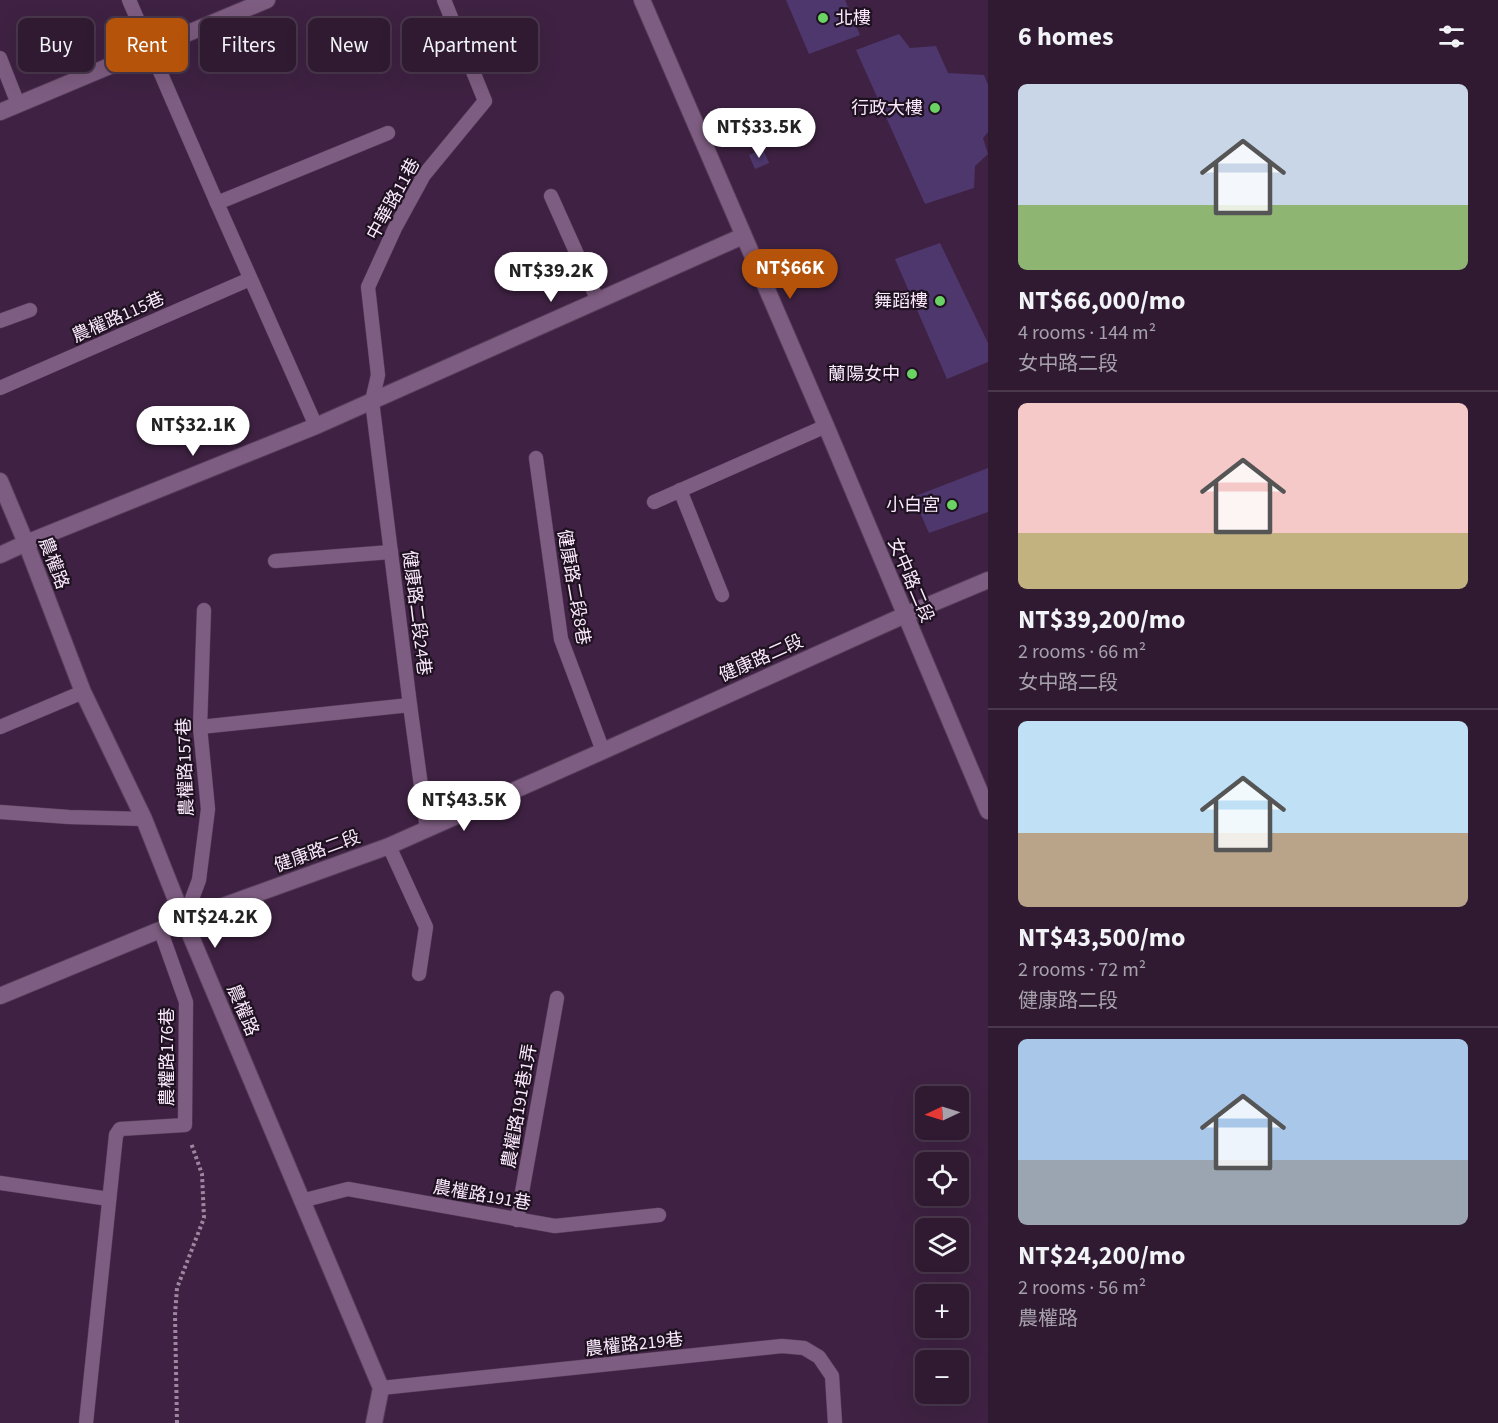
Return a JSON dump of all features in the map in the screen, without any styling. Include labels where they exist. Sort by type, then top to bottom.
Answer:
[{"type":"street","points":[[188,33],[267,0]]},
{"type":"street","name":"女中路二段","points":[[642,0],[826,426],[988,811]]},
{"type":"street","points":[[0,112],[106,68]]},
{"type":"street","points":[[0,555],[316,426],[744,236]]},
{"type":"street","name":"農權路","points":[[0,481],[83,692],[144,819],[184,920],[381,1388]]},
{"type":"street","name":"健康路二段","points":[[0,996],[160,929],[428,830],[904,615],[988,580]]},
{"type":"street","points":[[374,1423],[381,1388]]},
{"type":"lane","points":[[129,0],[137,18]]},
{"type":"lane","name":"中華路11巷","points":[[372,401],[378,375],[368,287],[395,228],[424,175],[484,101],[444,0]]},
{"type":"lane","points":[[0,58],[18,104]]},
{"type":"lane","points":[[161,72],[316,426]]},
{"type":"lane","points":[[217,203],[388,132]]},
{"type":"lane","points":[[551,196],[598,301]]},
{"type":"lane","name":"農權路115巷","points":[[0,388],[250,279]]},
{"type":"lane","points":[[0,321],[30,310]]},
{"type":"lane","name":"健康路二段24巷","points":[[372,401],[428,830]]},
{"type":"lane","points":[[654,502],[826,426]]},
{"type":"lane","name":"健康路二段8巷","points":[[536,458],[561,639],[603,751]]},
{"type":"lane","points":[[680,490],[722,595]]},
{"type":"lane","points":[[275,561],[391,552]]},
{"type":"lane","name":"農權路157巷","points":[[184,920],[199,880],[208,808],[200,727],[204,610]]},
{"type":"lane","points":[[0,727],[83,692]]},
{"type":"lane","points":[[200,727],[410,705]]},
{"type":"lane","points":[[0,812],[144,819]]},
{"type":"lane","points":[[389,846],[426,927],[419,974]]},
{"type":"lane","name":"農權路176巷","points":[[109,1199],[116,1135],[120,1129],[185,1125],[186,1002],[160,929]]},
{"type":"lane","name":"農權路191巷1弄","points":[[518,1220],[557,998]]},
{"type":"lane","points":[[0,1183],[109,1199],[86,1423]]},
{"type":"lane","name":"農權路191巷","points":[[302,1201],[348,1189],[555,1226],[659,1215]]},
{"type":"lane","name":"農權路219巷","points":[[381,1388],[782,1346],[804,1348],[819,1357],[831,1376],[835,1423]]},
{"type":"path","points":[[177,1423],[175,1315],[177,1288],[204,1218],[202,1174],[185,1125]]},
{"type":"building","name":"北樓","points":[[786,0],[845,0],[860,35],[809,54]]},
{"type":"building","name":"行政大樓","points":[[899,34],[910,48],[936,46],[948,73],[984,75],[988,85],[988,132],[983,138],[988,154],[975,166],[974,188],[925,204],[856,50]]},
{"type":"building","points":[[763,149],[769,163],[755,169],[749,155]]},
{"type":"building","name":"舞蹈樓","points":[[940,243],[988,343],[988,362],[947,379],[895,259]]},
{"type":"building","name":"小白宮","points":[[988,468],[988,512],[929,533],[913,497]]},
{"type":"place","name":"北樓","points":[[823,18]]},
{"type":"place","name":"行政大樓","points":[[935,108]]},
{"type":"place","name":"舞蹈樓","points":[[940,301]]},
{"type":"place","name":"蘭陽女中","points":[[912,374]]},
{"type":"place","name":"小白宮","points":[[952,505]]}]
